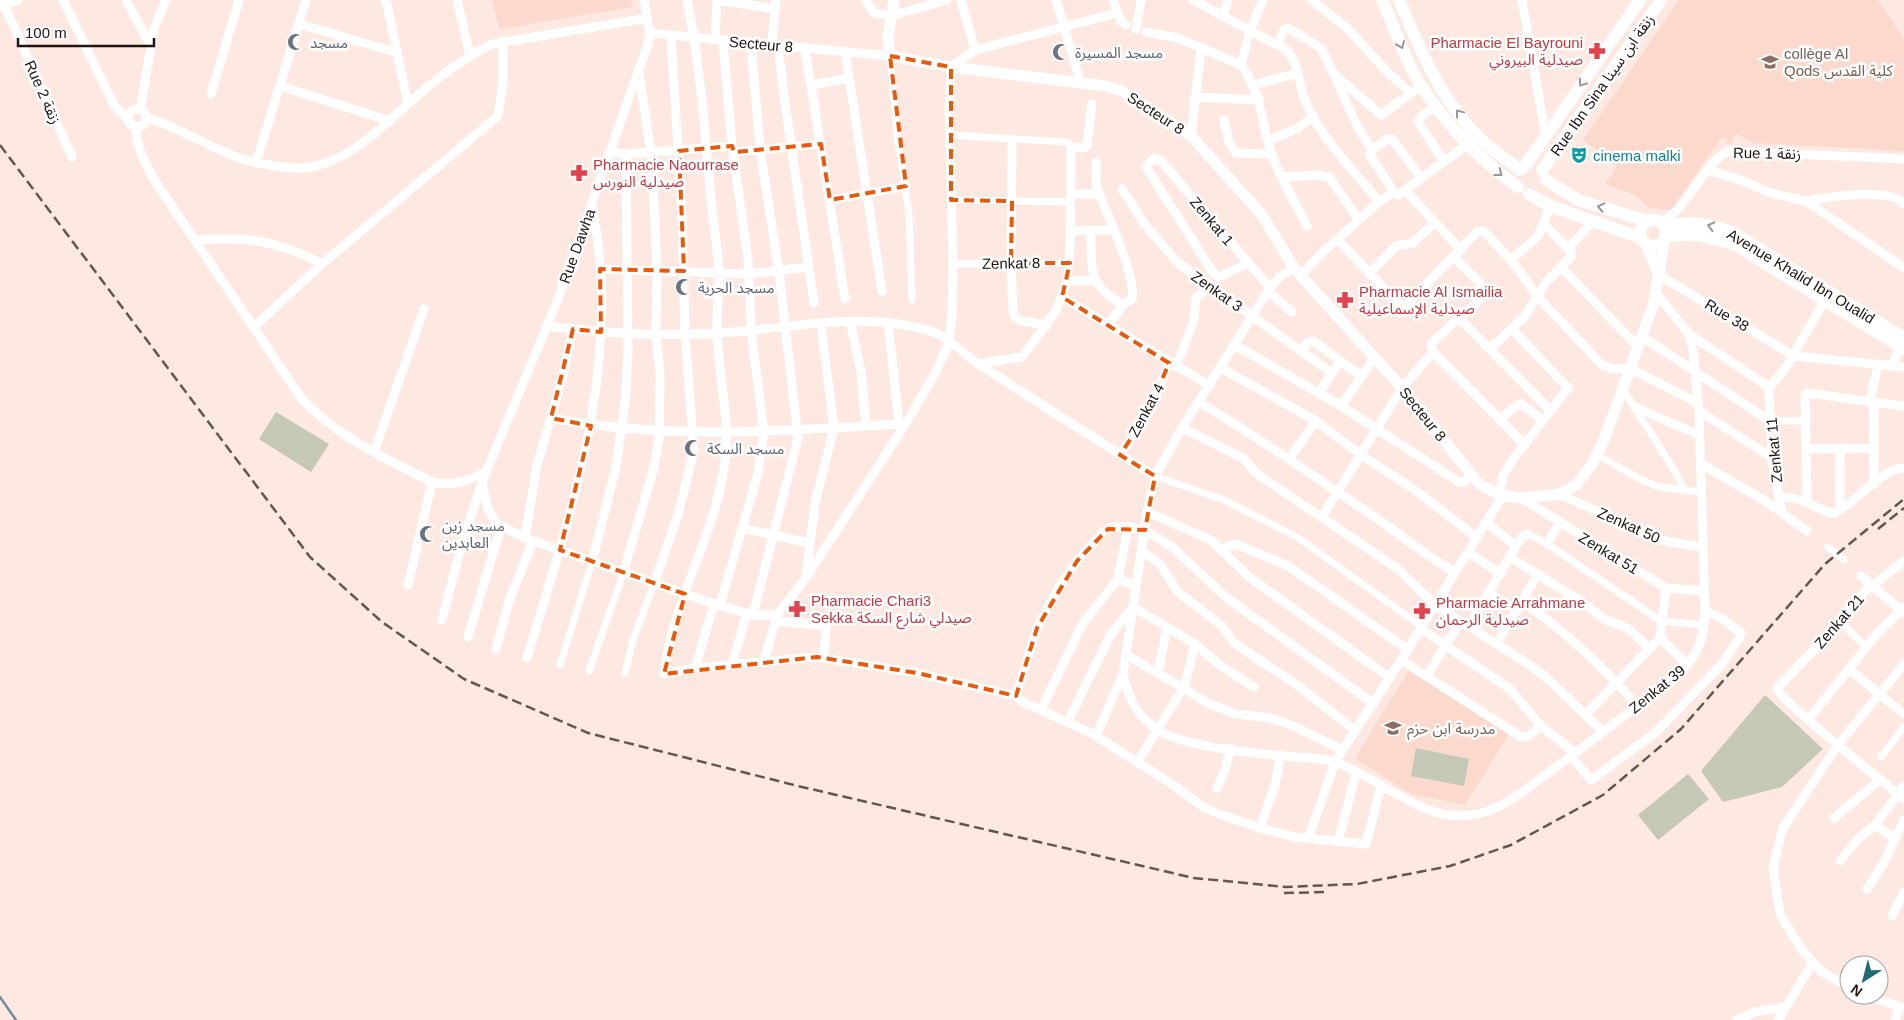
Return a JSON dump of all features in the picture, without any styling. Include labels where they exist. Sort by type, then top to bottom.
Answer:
[{"type":"main road","points":[[1382,0],[1410,64],[1422,85],[1436,106],[1468,144],[1491,166],[1518,187],[1550,206],[1643,241],[1657,246],[1664,231],[1655,220],[1647,222],[1578,200],[1544,175],[1534,165],[1523,168],[1516,178],[1518,187]]},
{"type":"main road","points":[[1399,0],[1426,63],[1443,91],[1477,135],[1523,168]]},
{"type":"main road","name":"Rue Ibn Sina زنقة ابن سينا","points":[[1523,168],[1546,138],[1640,0]]},
{"type":"main road","name":"Rue Ibn Sina زنقة ابن سينا","points":[[1544,175],[1661,0]]},
{"type":"main road","points":[[1529,194],[1539,192],[1544,175]]},
{"type":"main road","points":[[1643,241],[1640,231],[1647,222]]},
{"type":"main road","name":"Avenue Khalid Ibn Oualid","points":[[1664,231],[1689,222],[1714,226],[1732,232],[1781,260],[1902,344]]},
{"type":"main road","name":"Avenue Khalid Ibn Oualid","points":[[1664,231],[1699,234],[1734,244],[1825,300],[1902,344]]},
{"type":"street","points":[[2,4],[18,0]]},
{"type":"street","points":[[62,0],[114,105],[136,126],[139,152],[153,178],[255,326],[301,398],[312,410],[336,429],[374,452],[432,482],[446,485],[460,484],[486,472]]},
{"type":"street","points":[[126,0],[151,47]]},
{"type":"street","points":[[136,126],[144,123],[142,113],[154,29],[166,0]]},
{"type":"street","points":[[211,94],[239,0]]},
{"type":"street","points":[[256,163],[306,0]]},
{"type":"street","points":[[386,0],[408,104]]},
{"type":"street","points":[[456,0],[470,56]]},
{"type":"street","name":"Rue Dawha","points":[[442,620],[467,529],[483,487],[486,472],[546,326],[592,205],[638,70],[650,33],[644,0]]},
{"type":"street","points":[[687,0],[695,39],[719,273],[717,333],[726,432],[725,460],[720,486],[671,636],[664,674],[695,668],[824,658],[917,673],[1016,696],[1096,736],[1203,807],[1260,828],[1308,839],[1366,844],[1381,786]]},
{"type":"street","points":[[695,668],[742,528],[761,460],[764,431],[752,331],[749,274],[719,40],[717,0],[776,4],[775,45],[814,303]]},
{"type":"street","points":[[866,0],[874,13],[891,16],[947,0]]},
{"type":"street","points":[[894,0],[888,37],[898,142],[910,222],[912,300]]},
{"type":"street","points":[[962,0],[975,50]]},
{"type":"street","points":[[1056,0],[1081,84]]},
{"type":"street","points":[[1114,0],[1117,13],[1126,25],[1136,30],[1178,38],[1241,64],[1260,100],[1272,154],[1307,226]]},
{"type":"street","points":[[1136,30],[1141,0]]},
{"type":"street","points":[[1193,0],[1277,45],[1295,59],[1303,96],[1314,116],[1334,146],[1379,202]]},
{"type":"street","points":[[1223,15],[1228,0]]},
{"type":"street","points":[[1241,64],[1250,30],[1263,0]]},
{"type":"street","points":[[1312,0],[1349,30],[1389,74],[1411,93]]},
{"type":"street","points":[[1522,0],[1546,138]]},
{"type":"street","name":"Rue 2 زنقة","points":[[2,4],[72,157]]},
{"type":"street","points":[[764,662],[776,618],[805,579],[937,370],[949,342],[952,314],[953,264],[950,135],[951,66],[975,50],[1117,13]]},
{"type":"street","points":[[129,120],[131,112],[142,113],[233,155],[256,163],[310,168],[338,158],[390,121],[408,104],[470,56],[492,44],[648,18]]},
{"type":"street","points":[[299,24],[396,52]]},
{"type":"street","points":[[1277,45],[1284,30],[1292,29],[1321,48],[1358,128],[1372,150]]},
{"type":"street","name":"Secteur 8","points":[[650,33],[695,39],[751,42],[890,56],[951,66],[1106,86],[1122,91],[1191,136],[1262,215],[1297,272],[1402,388],[1479,484],[1501,495]]},
{"type":"street","points":[[625,673],[634,640],[678,515],[692,463],[693,432],[684,334],[684,272],[679,151],[670,36]]},
{"type":"street","points":[[255,326],[322,264],[498,116],[504,81],[504,41]]},
{"type":"street","points":[[732,665],[774,535],[793,463],[798,430],[787,355],[786,326],[779,272],[760,149],[751,42]]},
{"type":"street","points":[[804,47],[845,299]]},
{"type":"street","points":[[1191,136],[1201,48]]},
{"type":"street","points":[[845,51],[882,291]]},
{"type":"street","points":[[589,671],[623,574],[653,471],[659,430],[660,374],[656,333],[657,271],[651,153],[638,70]]},
{"type":"street","points":[[1253,85],[1298,73]]},
{"type":"street","points":[[1333,73],[1380,115],[1422,85]]},
{"type":"street","points":[[811,85],[849,78]]},
{"type":"street","points":[[280,86],[390,121]]},
{"type":"street","points":[[1194,97],[1260,100]]},
{"type":"street","points":[[1071,147],[1083,148],[1087,146],[1092,104]]},
{"type":"street","points":[[1436,106],[1422,116],[1418,122],[1444,162]]},
{"type":"street","points":[[1268,141],[1298,128],[1314,116]]},
{"type":"street","points":[[1224,120],[1229,143],[1236,153],[1272,154]]},
{"type":"street","points":[[950,135],[1064,142],[1069,143],[1071,147],[1070,262],[1062,297],[1047,325],[1022,356],[978,364]]},
{"type":"street","points":[[1012,139],[1011,263],[1015,317],[1020,321],[1047,325]]},
{"type":"street","points":[[1421,178],[1392,139],[1387,139],[1372,150],[1370,155],[1394,192],[1398,195],[1468,144]]},
{"type":"street","points":[[611,152],[626,154],[707,148],[760,149],[821,144]]},
{"type":"street","name":"Rue 1 زنقة","points":[[1664,231],[1677,210],[1708,170],[1725,153],[1735,150],[1904,159]]},
{"type":"street","points":[[560,665],[608,504],[622,428],[628,333],[626,154]]},
{"type":"street","name":"Zenkat 1","points":[[1247,264],[1219,277],[1212,272],[1146,167],[1152,159],[1157,158],[1161,161],[1269,290],[1292,312]]},
{"type":"street","points":[[1096,162],[1096,184],[1126,264],[1133,293],[1132,299],[1123,305],[1109,324]]},
{"type":"street","points":[[1708,170],[1729,176],[1775,195],[1806,201],[1857,195],[1902,198]]},
{"type":"street","points":[[1282,177],[1318,174],[1329,177],[1359,220]]},
{"type":"street","points":[[830,200],[906,186]]},
{"type":"street","name":"Zenkat 3","points":[[1122,189],[1145,225],[1167,252],[1208,287],[1253,316],[1332,373]]},
{"type":"street","points":[[1405,190],[1461,250]]},
{"type":"street","points":[[1096,736],[1123,674],[1147,512],[1155,476],[1182,428],[1279,276],[1297,272],[1338,240],[1379,202],[1394,192]]},
{"type":"street","points":[[951,200],[1012,201],[1071,198],[1100,194]]},
{"type":"street","points":[[1806,201],[1904,268]]},
{"type":"street","points":[[527,658],[560,550],[591,426],[601,332],[600,270],[592,205]]},
{"type":"street","points":[[1512,260],[1538,236],[1550,206]]},
{"type":"street","points":[[1568,249],[1593,221]]},
{"type":"street","points":[[1368,274],[1396,246],[1413,243],[1435,222]]},
{"type":"street","points":[[1491,348],[1530,310],[1546,282],[1572,257],[1572,252],[1544,224]]},
{"type":"street","points":[[1070,231],[1113,230]]},
{"type":"street","points":[[1338,240],[1368,274],[1404,308],[1482,230],[1491,236],[1512,260],[1538,297],[1602,365],[1613,369],[1629,368],[1698,407],[1771,457]]},
{"type":"street","points":[[1091,231],[1092,271],[1095,281],[1101,290],[1123,305]]},
{"type":"street","points":[[1501,495],[1521,498],[1560,494],[1576,485],[1597,455],[1656,293],[1664,231]]},
{"type":"street","points":[[194,240],[242,237],[264,241],[292,249],[322,264]]},
{"type":"street","points":[[1643,241],[1659,276]]},
{"type":"street","points":[[1454,257],[1487,290],[1485,295],[1431,344],[1433,352],[1525,445]]},
{"type":"street","name":"Zenkat 8","points":[[953,264],[1070,262]]},
{"type":"street","points":[[600,270],[749,274],[779,272],[808,267]]},
{"type":"street","points":[[1561,268],[1639,341],[1696,372],[1770,421],[1806,421]]},
{"type":"street","name":"Rue 38","points":[[1659,276],[1794,356]]},
{"type":"street","points":[[1067,281],[1095,281]]},
{"type":"street","name":"Zenkat 4","points":[[1120,455],[1149,411],[1192,327],[1196,298],[1208,287]]},
{"type":"street","name":"Zenkat 39","points":[[1656,293],[1689,334],[1769,387]]},
{"type":"street","points":[[1062,297],[1210,386]]},
{"type":"street","points":[[1769,387],[1794,356],[1825,300]]},
{"type":"street","points":[[374,452],[424,309]]},
{"type":"street","points":[[1459,319],[1466,323],[1550,410]]},
{"type":"street","points":[[546,326],[601,332],[684,334],[752,331],[786,326],[850,322],[888,322],[928,331],[949,342],[978,364],[1155,476],[1224,500],[1297,537],[1443,645],[1510,689],[1541,726],[1566,744],[1591,780],[1655,733],[1721,665],[1739,639],[1741,633],[1721,618],[1705,611]]},
{"type":"street","points":[[850,322],[861,371],[866,426]]},
{"type":"street","points":[[888,322],[902,424]]},
{"type":"street","points":[[805,579],[815,503],[834,428],[821,325]]},
{"type":"street","points":[[1308,839],[1335,762],[1374,704],[1486,522],[1501,495],[1503,476],[1568,388],[1512,329]]},
{"type":"street","points":[[496,649],[529,540],[537,465],[573,330]]},
{"type":"street","name":"Zenkat 39","points":[[1156,729],[1182,740],[1335,762],[1428,809],[1458,816],[1467,816],[1500,806],[1671,682],[1688,665],[1702,640],[1705,611],[1701,547],[1696,372],[1689,334]]},
{"type":"street","points":[[1301,352],[1307,343],[1313,341],[1361,376]]},
{"type":"street","points":[[1892,366],[1902,344]]},
{"type":"street","points":[[1235,345],[1341,406],[1459,482],[1464,482],[1473,475]]},
{"type":"street","points":[[1322,517],[1402,388],[1433,352]]},
{"type":"street","points":[[1794,356],[1878,366],[1904,367]]},
{"type":"street","points":[[1341,406],[1375,357]]},
{"type":"street","points":[[1319,393],[1340,361]]},
{"type":"street","points":[[1874,484],[1872,402],[1878,366]]},
{"type":"street","points":[[1221,368],[1316,421],[1361,455],[1415,490],[1476,537]]},
{"type":"street","name":"Zenkat 11","points":[[1769,387],[1771,457],[1782,513]]},
{"type":"street","points":[[1622,388],[1676,473],[1684,490]]},
{"type":"street","points":[[1807,501],[1807,393],[1904,406]]},
{"type":"street","points":[[1199,402],[1289,459],[1427,556],[1455,572]]},
{"type":"street","points":[[1499,420],[1520,403],[1543,420]]},
{"type":"street","points":[[1635,407],[1699,435]]},
{"type":"street","points":[[551,418],[591,426],[693,432],[798,430],[902,424]]},
{"type":"street","points":[[1289,459],[1316,421]]},
{"type":"street","points":[[1182,428],[1243,458],[1256,473],[1398,569],[1435,605],[1497,643],[1547,678],[1603,732]]},
{"type":"street","points":[[1806,449],[1873,448]]},
{"type":"street","points":[[1840,449],[1840,509]]},
{"type":"street","points":[[1597,455],[1642,480],[1660,486],[1700,492]]},
{"type":"street","points":[[1700,463],[1782,513],[1807,531]]},
{"type":"street","points":[[1779,496],[1807,501],[1827,512],[1834,512],[1894,470],[1904,468]]},
{"type":"street","points":[[408,585],[432,482]]},
{"type":"street","points":[[483,487],[490,514],[501,527],[529,540],[623,574],[750,614],[826,626],[824,658]]},
{"type":"street","name":"Zenkat 50","points":[[1560,494],[1660,540],[1701,547]]},
{"type":"street","name":"Zenkat 51","points":[[1521,498],[1666,588],[1703,591]]},
{"type":"street","points":[[1147,512],[1195,531],[1221,549],[1255,581],[1390,678]]},
{"type":"street","points":[[1486,522],[1516,546]]},
{"type":"street","points":[[1547,544],[1559,523]]},
{"type":"street","points":[[468,637],[501,527]]},
{"type":"street","points":[[1016,696],[1037,628],[1059,587],[1077,561],[1104,531],[1112,527],[1128,527],[1145,530],[1184,557],[1227,598],[1374,704]]},
{"type":"street","points":[[1042,710],[1083,623],[1118,579],[1128,527]]},
{"type":"street","points":[[742,528],[809,543]]},
{"type":"street","points":[[1469,626],[1511,558],[1516,546],[1523,536],[1528,534],[1547,544],[1661,621],[1704,625]]},
{"type":"street","points":[[1221,549],[1236,544],[1288,566],[1407,649]]},
{"type":"street","points":[[1828,547],[1844,560]]},
{"type":"street","points":[[1142,551],[1158,562],[1177,590],[1223,627],[1234,643],[1293,682],[1356,731]]},
{"type":"street","points":[[1468,552],[1501,574]]},
{"type":"street","points":[[1511,558],[1582,602],[1604,619],[1629,629],[1650,648]]},
{"type":"street","name":"Zenkat 21","points":[[1808,720],[1779,694],[1778,685],[1800,665],[1872,585],[1904,561]]},
{"type":"street","points":[[1497,643],[1538,574]]},
{"type":"street","points":[[1861,576],[1903,610],[1866,647],[1808,720],[1901,796]]},
{"type":"street","points":[[1118,579],[1136,586]]},
{"type":"street","points":[[1586,715],[1660,638],[1666,588]]},
{"type":"street","points":[[1488,593],[1519,605],[1554,624],[1617,683],[1637,705]]},
{"type":"street","points":[[1133,607],[1194,644],[1221,666],[1254,687]]},
{"type":"street","points":[[1068,721],[1111,634],[1133,607]]},
{"type":"street","points":[[1840,621],[1866,647]]},
{"type":"street","points":[[1426,676],[1443,645],[1460,622]]},
{"type":"street","points":[[1158,673],[1167,628]]},
{"type":"street","points":[[1660,638],[1688,665]]},
{"type":"street","points":[[1136,763],[1184,688],[1194,644]]},
{"type":"street","points":[[1127,655],[1226,711],[1246,716],[1270,718],[1324,739],[1343,750]]},
{"type":"street","points":[[1401,660],[1521,737],[1528,736],[1541,726]]},
{"type":"street","points":[[1839,981],[1822,972],[1801,949],[1780,914],[1773,868],[1783,828],[1838,744],[1904,664]]},
{"type":"street","points":[[1849,669],[1904,714]]},
{"type":"street","points":[[1123,674],[1126,688],[1136,710],[1156,729]]},
{"type":"street","points":[[1882,757],[1904,727]]},
{"type":"street","points":[[1217,788],[1226,768],[1230,748]]},
{"type":"street","points":[[1260,828],[1275,785],[1281,755]]},
{"type":"street","points":[[1338,842],[1356,772]]},
{"type":"street","points":[[1834,818],[1881,779]]},
{"type":"street","points":[[1840,861],[1858,838],[1875,825],[1901,796],[1904,786]]},
{"type":"street","points":[[1866,889],[1883,864],[1904,820]]},
{"type":"street","points":[[1875,825],[1895,839]]},
{"type":"street","points":[[1892,916],[1904,892]]},
{"type":"street","points":[[1778,1020],[1813,962]]},
{"type":"street","points":[[1889,1004],[1902,1008],[1895,1020]]},
{"type":"street","points":[[1737,1020],[1755,1012],[1786,1007]]},
{"type":"highlighted area","points":[[890,56],[951,67],[951,200],[1012,201],[1011,263],[1070,263],[1062,297],[1169,363],[1149,411],[1120,455],[1155,476],[1145,530],[1108,529],[1077,561],[1037,628],[1016,696],[917,673],[817,657],[664,674],[685,594],[560,550],[591,426],[551,418],[573,329],[601,332],[600,269],[684,271],[679,151],[732,146],[734,152],[821,144],[830,200],[906,186]]},
{"type":"shaded area","points":[[492,0],[631,0],[633,7],[499,29]]},
{"type":"shaded area","name":"collège Al Qods كلية القدس","points":[[1679,0],[1878,0],[1904,39],[1904,151],[1752,143],[1737,134],[1732,138],[1733,143],[1727,144],[1726,138],[1721,138],[1671,210],[1650,208],[1635,195],[1605,184],[1617,166],[1583,140]]},
{"type":"shaded area","points":[[1409,670],[1509,734],[1465,805],[1411,794],[1355,758]]},
{"type":"green space","points":[[276,412],[329,444],[311,472],[259,439]]},
{"type":"green space","points":[[1765,695],[1823,749],[1782,787],[1723,802],[1701,771]]},
{"type":"green space","points":[[1416,748],[1469,759],[1464,786],[1411,776]]},
{"type":"green space","points":[[1688,774],[1709,799],[1658,840],[1638,815]]},
{"type":"waterway","points":[[0,997],[16,1020]]},
{"type":"railway","points":[[0,145],[310,557],[382,622],[464,679],[588,733],[798,786],[1194,878],[1286,887],[1357,884],[1450,866],[1511,845],[1603,795],[1681,729],[1825,564],[1904,499]]},
{"type":"railway","points":[[1878,529],[1904,508]]},
{"type":"railway","points":[[1284,893],[1326,892]]},
{"type":"place","name":"مسجد","points":[[296,42]]},
{"type":"place","name":"Pharmacie El Bayrouni صيدلية البيروني","points":[[1597,51]]},
{"type":"place","name":"مسجد المسيرة","points":[[1061,52]]},
{"type":"place","name":"collège Al Qods كلية القدس","points":[[1770,62]]},
{"type":"place","name":"cinema malki","points":[[1579,155]]},
{"type":"place","name":"Pharmacie Naourrase صيدلية النورس","points":[[579,173]]},
{"type":"place","name":"مسجد الحرية","points":[[684,287]]},
{"type":"place","name":"Pharmacie Al Ismailia صيدلية الإسماعيلية","points":[[1345,300]]},
{"type":"place","name":"مسجد السكة","points":[[693,448]]},
{"type":"place","name":"مسجد زين العابدين","points":[[428,534]]},
{"type":"place","name":"Pharmacie Chari3 Sekka صيدلي شارع السكة","points":[[797,609]]},
{"type":"place","name":"Pharmacie Arrahmane صيدلية الرحمان","points":[[1422,611]]},
{"type":"place","name":"مدرسة ابن حزم","points":[[1393,728]]}]
